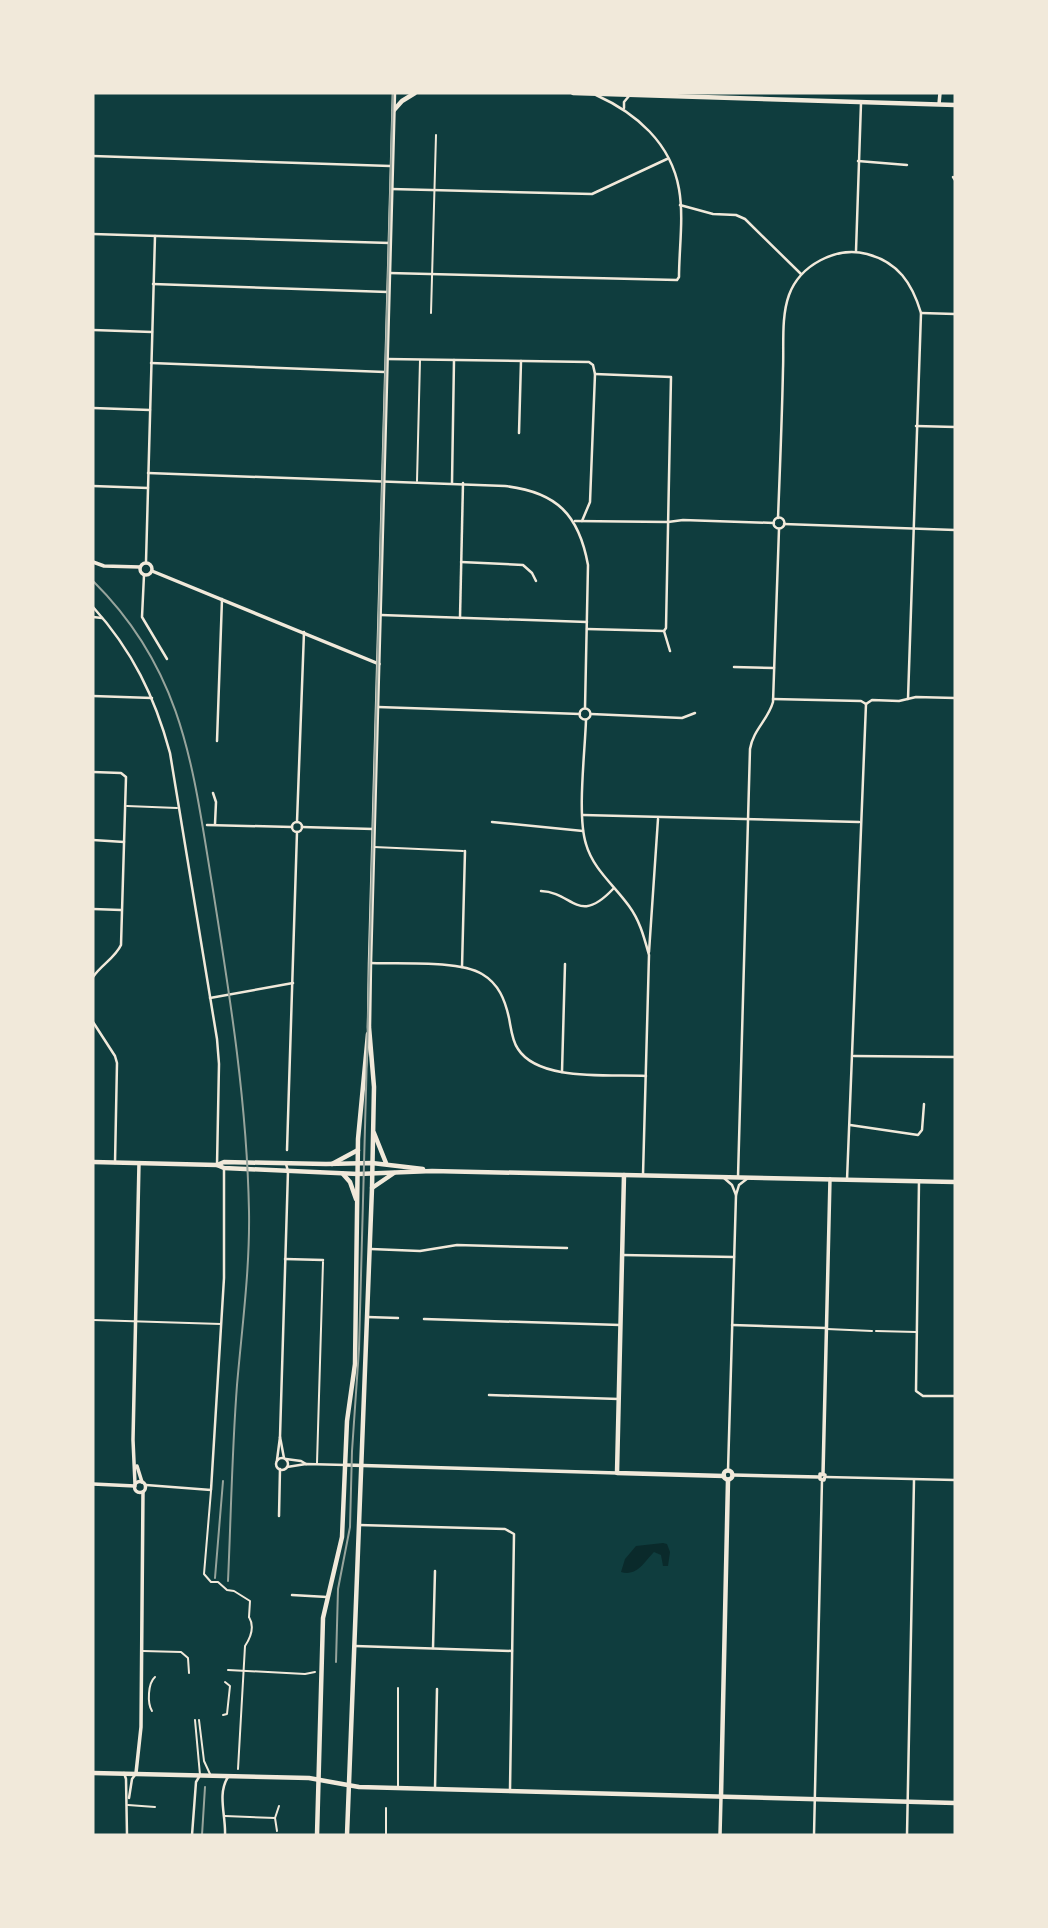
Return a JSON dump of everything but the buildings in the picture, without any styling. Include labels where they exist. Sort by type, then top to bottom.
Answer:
[{"type":"main road","points":[[317,1835],[323,1618],[342,1537],[347,1421],[355,1364],[358,1150],[369,1027],[394,93]]},
{"type":"main road","points":[[394,111],[402,100],[415,93]]},
{"type":"main road","points":[[573,93],[955,105]]},
{"type":"main road","points":[[347,1835],[372,1188],[374,1087],[369,1027]]},
{"type":"main road","points":[[373,1129],[386,1163]]},
{"type":"main road","points":[[331,1164],[358,1150]]},
{"type":"main road","points":[[93,1162],[217,1165],[224,1168],[343,1174],[432,1171],[955,1182]]},
{"type":"main road","points":[[217,1165],[224,1162],[386,1163],[432,1171]]},
{"type":"main road","points":[[372,1188],[394,1173]]},
{"type":"main road","points":[[343,1174],[357,1203]]},
{"type":"main road","points":[[624,1175],[617,1472],[728,1476],[721,1797]]},
{"type":"main road","points":[[93,1773],[318,1779],[350,1785],[398,1788],[955,1803]]},
{"type":"street","points":[[389,273],[673,281],[679,277],[679,190],[669,159],[646,126],[626,111],[593,93]]},
{"type":"street","points":[[782,93],[782,100]]},
{"type":"street","points":[[939,104],[940,93]]},
{"type":"street","points":[[626,111],[624,102],[631,95]]},
{"type":"street","points":[[856,251],[860,103]]},
{"type":"street","points":[[431,313],[436,135]]},
{"type":"street","points":[[93,156],[392,166]]},
{"type":"street","points":[[391,189],[592,194],[669,159]]},
{"type":"street","points":[[858,161],[907,164]]},
{"type":"street","points":[[680,205],[713,215],[736,215],[745,219],[802,274]]},
{"type":"street","points":[[93,234],[390,243]]},
{"type":"street","points":[[93,562],[104,566],[140,567],[146,562],[155,236]]},
{"type":"street","points":[[774,523],[778,518],[785,326],[790,294],[802,274],[820,260],[856,251],[880,258],[898,269],[910,284],[921,313],[908,699]]},
{"type":"street","points":[[153,284],[389,292]]},
{"type":"street","points":[[921,313],[955,314]]},
{"type":"street","points":[[93,330],[152,332]]},
{"type":"street","points":[[387,359],[589,362],[595,368],[590,502],[582,521]]},
{"type":"street","points":[[417,482],[420,359]]},
{"type":"street","points":[[452,483],[454,360]]},
{"type":"street","points":[[519,433],[522,361]]},
{"type":"street","points":[[151,363],[387,372]]},
{"type":"street","points":[[595,374],[671,377],[664,631],[670,651]]},
{"type":"street","points":[[93,408],[150,410]]},
{"type":"street","points":[[916,425],[955,427]]},
{"type":"street","points":[[148,473],[463,483],[517,487],[534,491],[552,501],[575,521],[588,565],[585,708],[580,714]]},
{"type":"street","points":[[460,618],[463,483]]},
{"type":"street","points":[[93,486],[148,488]]},
{"type":"street","points":[[778,518],[782,519],[784,524]]},
{"type":"street","points":[[575,521],[774,523],[779,529],[773,699],[771,710],[760,723],[751,741],[738,1177]]},
{"type":"street","points":[[779,529],[784,524],[955,530]]},
{"type":"street","points":[[146,562],[151,565],[152,570],[379,664]]},
{"type":"street","points":[[461,562],[523,565],[536,581]]},
{"type":"street","points":[[140,567],[144,575],[142,617],[167,659]]},
{"type":"street","points":[[144,575],[148,575],[152,570]]},
{"type":"street","points":[[217,741],[222,599]]},
{"type":"street","points":[[93,607],[133,658],[152,698],[170,753],[219,1064],[217,1165]]},
{"type":"street","points":[[380,615],[587,622]]},
{"type":"street","points":[[93,617],[103,618]]},
{"type":"street","points":[[587,629],[664,631]]},
{"type":"street","points":[[292,827],[297,822],[303,632]]},
{"type":"street","points":[[734,667],[774,668]]},
{"type":"street","points":[[93,696],[152,698]]},
{"type":"street","points":[[866,704],[872,700],[899,701],[916,697],[955,698]]},
{"type":"street","points":[[773,699],[861,701],[866,704]]},
{"type":"street","points":[[848,1180],[866,704]]},
{"type":"street","points":[[378,707],[580,714],[586,720],[583,815],[586,845],[597,867],[641,927],[649,955]]},
{"type":"street","points":[[585,708],[591,714],[682,718],[695,713]]},
{"type":"street","points":[[586,720],[591,714]]},
{"type":"street","points":[[93,772],[124,774],[126,778],[121,945],[118,952],[99,967],[93,977]]},
{"type":"street","points":[[213,793],[216,802],[215,824]]},
{"type":"street","points":[[125,806],[178,808]]},
{"type":"street","points":[[583,815],[860,822]]},
{"type":"street","points":[[643,1175],[649,955],[659,818]]},
{"type":"street","points":[[297,822],[302,827],[373,829]]},
{"type":"street","points":[[492,822],[583,831]]},
{"type":"street","points":[[207,825],[292,827],[297,832]]},
{"type":"street","points":[[287,1150],[297,832],[302,827]]},
{"type":"street","points":[[93,841],[124,842]]},
{"type":"street","points":[[373,847],[466,851],[462,967]]},
{"type":"street","points":[[541,891],[556,893],[571,904],[580,906],[596,902],[614,888]]},
{"type":"street","points":[[93,909],[122,910]]},
{"type":"street","points":[[370,963],[462,967],[480,972],[501,993],[515,1045],[523,1057],[536,1065],[562,1072],[646,1076]]},
{"type":"street","points":[[562,1072],[565,964]]},
{"type":"street","points":[[210,998],[293,983]]},
{"type":"street","points":[[93,1022],[117,1063],[115,1163]]},
{"type":"street","points":[[852,1056],[955,1057]]},
{"type":"street","points":[[850,1125],[914,1135],[922,1130],[924,1104]]},
{"type":"street","points":[[914,1135],[914,1142]]},
{"type":"street","points":[[139,1163],[133,1440],[135,1485],[138,1492],[144,1487]]},
{"type":"street","points":[[279,1516],[280,1469],[277,1465],[288,1171],[286,1164]]},
{"type":"street","points":[[224,1168],[222,1324],[204,1574],[211,1582],[218,1582],[227,1590],[234,1591],[250,1601],[251,1639],[246,1645],[238,1769]]},
{"type":"street","points":[[722,1177],[732,1185],[736,1195]]},
{"type":"street","points":[[749,1177],[739,1185],[736,1195],[728,1476],[955,1480]]},
{"type":"street","points":[[814,1835],[830,1179]]},
{"type":"street","points":[[919,1181],[916,1391],[918,1395],[955,1396]]},
{"type":"street","points":[[369,1249],[420,1251],[457,1245],[567,1248]]},
{"type":"street","points":[[622,1255],[734,1258]]},
{"type":"street","points":[[285,1259],[323,1260],[317,1464]]},
{"type":"street","points":[[367,1317],[398,1318]]},
{"type":"street","points":[[424,1319],[620,1325]]},
{"type":"street","points":[[93,1320],[222,1324]]},
{"type":"street","points":[[732,1325],[872,1331]]},
{"type":"street","points":[[876,1331],[917,1332]]},
{"type":"street","points":[[489,1395],[618,1399]]},
{"type":"street","points":[[280,1437],[287,1467]]},
{"type":"street","points":[[278,1460],[301,1461],[306,1464]]},
{"type":"street","points":[[128,1805],[132,1779],[139,1766],[141,1727],[144,1487],[136,1464]]},
{"type":"street","points":[[280,1469],[317,1464],[617,1472]]},
{"type":"street","points":[[907,1835],[914,1480]]},
{"type":"street","points":[[93,1484],[211,1490]]},
{"type":"street","points":[[359,1525],[505,1528],[512,1532],[515,1550],[510,1791]]},
{"type":"street","points":[[433,1648],[435,1571]]},
{"type":"street","points":[[292,1595],[327,1597]]},
{"type":"street","points":[[354,1646],[512,1651]]},
{"type":"street","points":[[142,1651],[181,1652],[188,1658],[189,1673]]},
{"type":"street","points":[[228,1670],[305,1675],[315,1672]]},
{"type":"street","points":[[152,1711],[149,1706],[150,1690],[151,1680],[155,1677]]},
{"type":"street","points":[[223,1715],[227,1714],[229,1709],[230,1686],[225,1682]]},
{"type":"street","points":[[398,1688],[398,1788]]},
{"type":"street","points":[[435,1789],[437,1689]]},
{"type":"street","points":[[192,1835],[195,1782],[200,1776],[197,1720],[204,1764],[211,1775]]},
{"type":"street","points":[[124,1773],[128,1805],[127,1835]]},
{"type":"street","points":[[218,1776],[224,1785],[225,1835]]},
{"type":"street","points":[[224,1785],[230,1776]]},
{"type":"street","points":[[720,1835],[721,1797]]},
{"type":"street","points":[[128,1805],[155,1807]]},
{"type":"street","points":[[276,1831],[275,1818],[279,1806]]},
{"type":"street","points":[[386,1808],[386,1835]]},
{"type":"street","points":[[224,1816],[275,1818]]},
{"type":"water","points":[[667,1544],[670,1552],[668,1566],[663,1566],[661,1555],[654,1552],[636,1570],[621,1572],[625,1559],[636,1546]]},
{"type":"tram line","points":[[336,1662],[338,1589],[350,1527],[359,1349],[393,93]]},
{"type":"railway","points":[[93,581],[124,615],[148,651],[166,687],[180,725],[199,804],[231,1010],[245,1130],[249,1233],[235,1409],[228,1581]]},
{"type":"railway","points":[[215,1578],[223,1481]]},
{"type":"railway","points":[[202,1835],[205,1787]]}]
